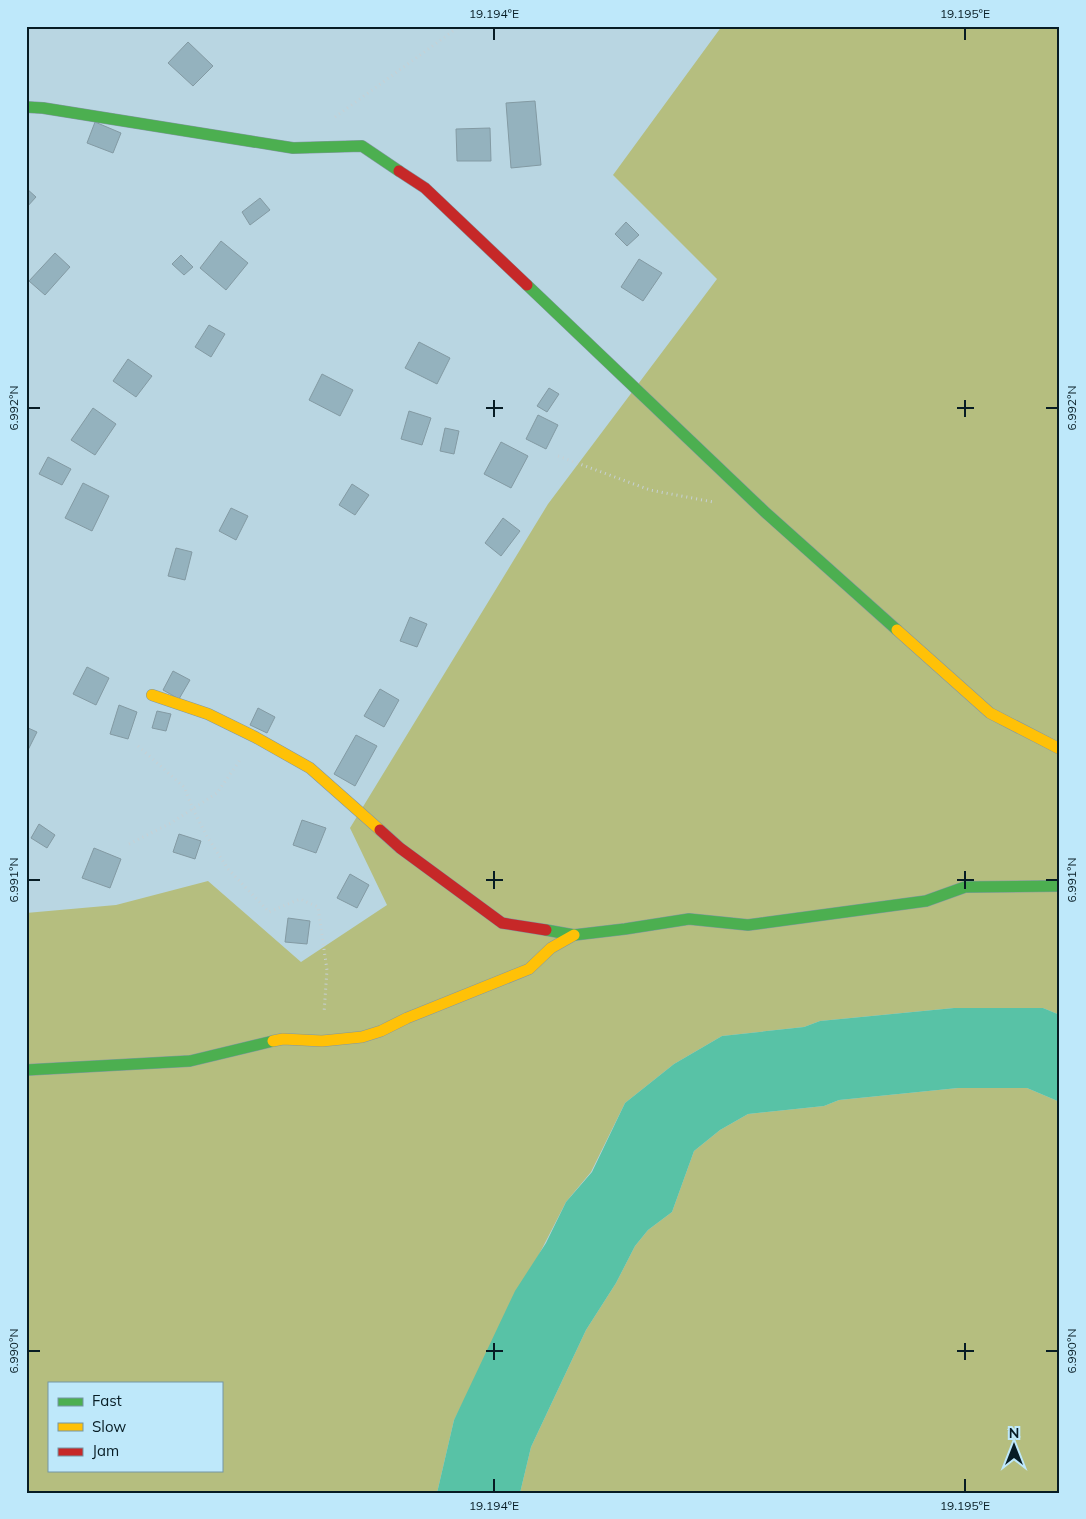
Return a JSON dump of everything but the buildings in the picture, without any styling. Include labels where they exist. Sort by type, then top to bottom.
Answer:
[{"type":"street","points":[[26,107],[43,108],[293,148],[362,146],[425,188],[765,512],[990,714],[1060,749]]},
{"type":"street","points":[[152,695],[208,714],[255,737],[310,768],[400,848],[502,923],[574,935],[688,920],[748,925],[926,901],[965,887],[1060,886]]},
{"type":"street","points":[[26,1070],[190,1061],[283,1039],[322,1041],[362,1037],[381,1031],[407,1018],[529,968],[550,948],[574,935]]},
{"type":"path","points":[[333,119],[460,26]]},
{"type":"path","points":[[558,456],[650,490],[717,502]]},
{"type":"path","points":[[129,844],[171,823],[218,793],[255,737]]},
{"type":"path","points":[[138,746],[184,786],[192,809],[228,869],[269,912],[300,899],[318,907],[327,970],[322,1041]]},
{"type":"shaded area","points":[[722,26],[1060,26],[1060,1015],[1043,1008],[954,1008],[820,1021],[804,1027],[722,1036],[674,1064],[625,1103],[591,1172],[566,1202],[454,1420],[437,1493],[26,1493],[26,913],[116,905],[208,881],[301,962],[387,905],[350,828],[548,504],[717,279],[613,175]]},
{"type":"shaded area","points":[[954,1008],[1043,1008],[1060,1015],[1060,1102],[1027,1088],[958,1088],[839,1100],[824,1106],[748,1114],[720,1130],[694,1151],[672,1212],[648,1230],[635,1246],[616,1283],[586,1330],[531,1447],[520,1493],[437,1493],[454,1420],[515,1291],[546,1243],[566,1202],[592,1172],[625,1103],[674,1064],[722,1036],[804,1027],[820,1021]]},
{"type":"shaded area","points":[[958,1088],[1027,1088],[1060,1102],[1060,1493],[520,1493],[531,1447],[586,1330],[616,1283],[635,1246],[648,1230],[672,1212],[694,1151],[720,1130],[748,1114],[824,1106],[839,1100]]},
{"type":"traffic: fast","points":[[26,107],[43,108],[293,148],[362,146],[399,171]]},
{"type":"traffic: fast","points":[[527,285],[765,512],[897,630]]},
{"type":"traffic: fast","points":[[546,930],[574,935],[689,919],[748,925],[926,901],[965,887],[1060,886]]},
{"type":"traffic: fast","points":[[26,1070],[190,1061],[273,1041]]},
{"type":"traffic: slow","points":[[897,630],[990,713],[1060,749]]},
{"type":"traffic: slow","points":[[152,695],[208,714],[255,737],[310,768],[380,830]]},
{"type":"traffic: slow","points":[[273,1041],[283,1039],[322,1041],[362,1037],[381,1031],[407,1018],[529,969],[551,948],[574,935]]},
{"type":"traffic: jam","points":[[399,171],[425,188],[527,285]]},
{"type":"traffic: jam","points":[[380,830],[400,848],[502,923],[546,930]]}]
